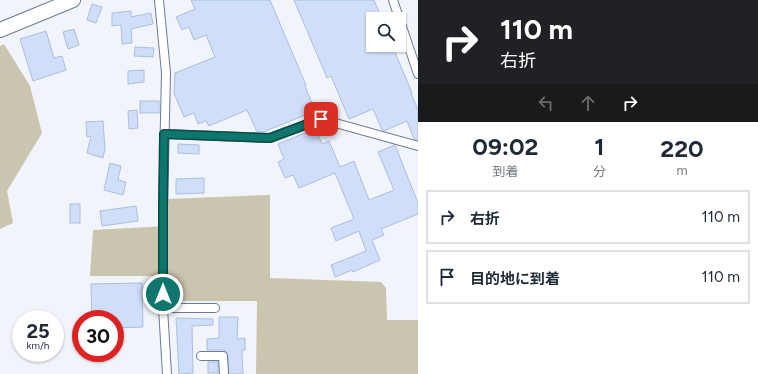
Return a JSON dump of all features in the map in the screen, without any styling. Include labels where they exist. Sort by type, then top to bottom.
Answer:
[{"type":"highway","points":[[0,30],[73,0]]},
{"type":"street","points":[[159,0],[166,73],[163,207],[163,308],[167,374]]},
{"type":"street","points":[[394,0],[418,74]]},
{"type":"street","points":[[164,134],[270,138],[321,119],[418,146]]},
{"type":"street","points":[[163,308],[215,308]]},
{"type":"street","points":[[200,356],[223,356],[224,374]]},
{"type":"shaded area","points":[[4,44],[30,86],[42,133],[7,191],[13,223],[0,229],[0,46]]},
{"type":"shaded area","points":[[270,195],[270,278],[381,282],[386,288],[387,320],[418,320],[418,374],[256,374],[257,301],[169,301],[169,276],[90,276],[93,230],[168,226],[167,199]]},
{"type":"building","points":[[191,0],[270,0],[306,85],[305,86],[315,111],[263,132],[257,132],[247,110],[209,126],[206,121],[198,124],[194,113],[184,117],[174,93],[175,73],[215,57],[206,35],[194,40],[189,27],[182,30],[176,17],[195,9]]},
{"type":"building","points":[[294,0],[374,0],[379,12],[366,12],[366,52],[395,52],[418,110],[418,140],[414,139],[407,121],[384,131],[382,130],[373,109],[349,119],[331,76],[327,78]]},
{"type":"building","points":[[92,4],[102,7],[96,23],[87,20]]},
{"type":"building","points":[[131,11],[131,17],[151,13],[153,24],[131,29],[132,43],[122,44],[121,25],[112,26],[112,13]]},
{"type":"building","points":[[74,29],[79,45],[68,49],[63,32]]},
{"type":"building","points":[[46,31],[54,58],[62,56],[66,70],[33,81],[20,39]]},
{"type":"building","points":[[135,47],[154,48],[153,57],[134,56]]},
{"type":"building","points":[[144,70],[144,82],[128,84],[128,71]]},
{"type":"building","points":[[140,101],[159,101],[159,113],[140,113]]},
{"type":"building","points":[[137,110],[138,128],[129,129],[128,111]]},
{"type":"building","points":[[103,121],[105,149],[103,158],[87,153],[91,136],[87,137],[86,122]]},
{"type":"building","points":[[315,129],[322,144],[329,141],[340,167],[354,161],[369,200],[394,190],[378,152],[395,145],[418,203],[418,214],[381,229],[384,235],[372,240],[380,260],[353,272],[352,270],[335,277],[331,265],[366,251],[359,231],[336,241],[331,228],[354,219],[335,173],[299,188],[293,175],[285,178],[278,162],[284,159],[278,144]]},
{"type":"building","points":[[178,144],[199,145],[199,154],[178,153]]},
{"type":"building","points":[[110,163],[121,166],[118,180],[126,182],[123,195],[104,190]]},
{"type":"building","points":[[204,178],[204,193],[176,194],[176,179]]},
{"type":"building","points":[[70,204],[80,204],[80,223],[70,223]]},
{"type":"building","points":[[136,206],[138,221],[102,226],[100,211]]},
{"type":"building","points":[[142,283],[143,327],[124,328],[124,310],[92,310],[91,284]]},
{"type":"building","points":[[219,317],[238,317],[237,339],[245,338],[245,350],[242,351],[243,374],[229,374],[228,356],[226,351],[207,350],[207,339],[219,338]]},
{"type":"building","points":[[176,318],[213,319],[213,325],[192,326],[193,373],[179,374]]},
{"type":"building","points":[[208,362],[218,362],[218,373],[208,373]]},
{"type":"route","points":[[163,294],[164,134],[270,138],[321,119]]}]
